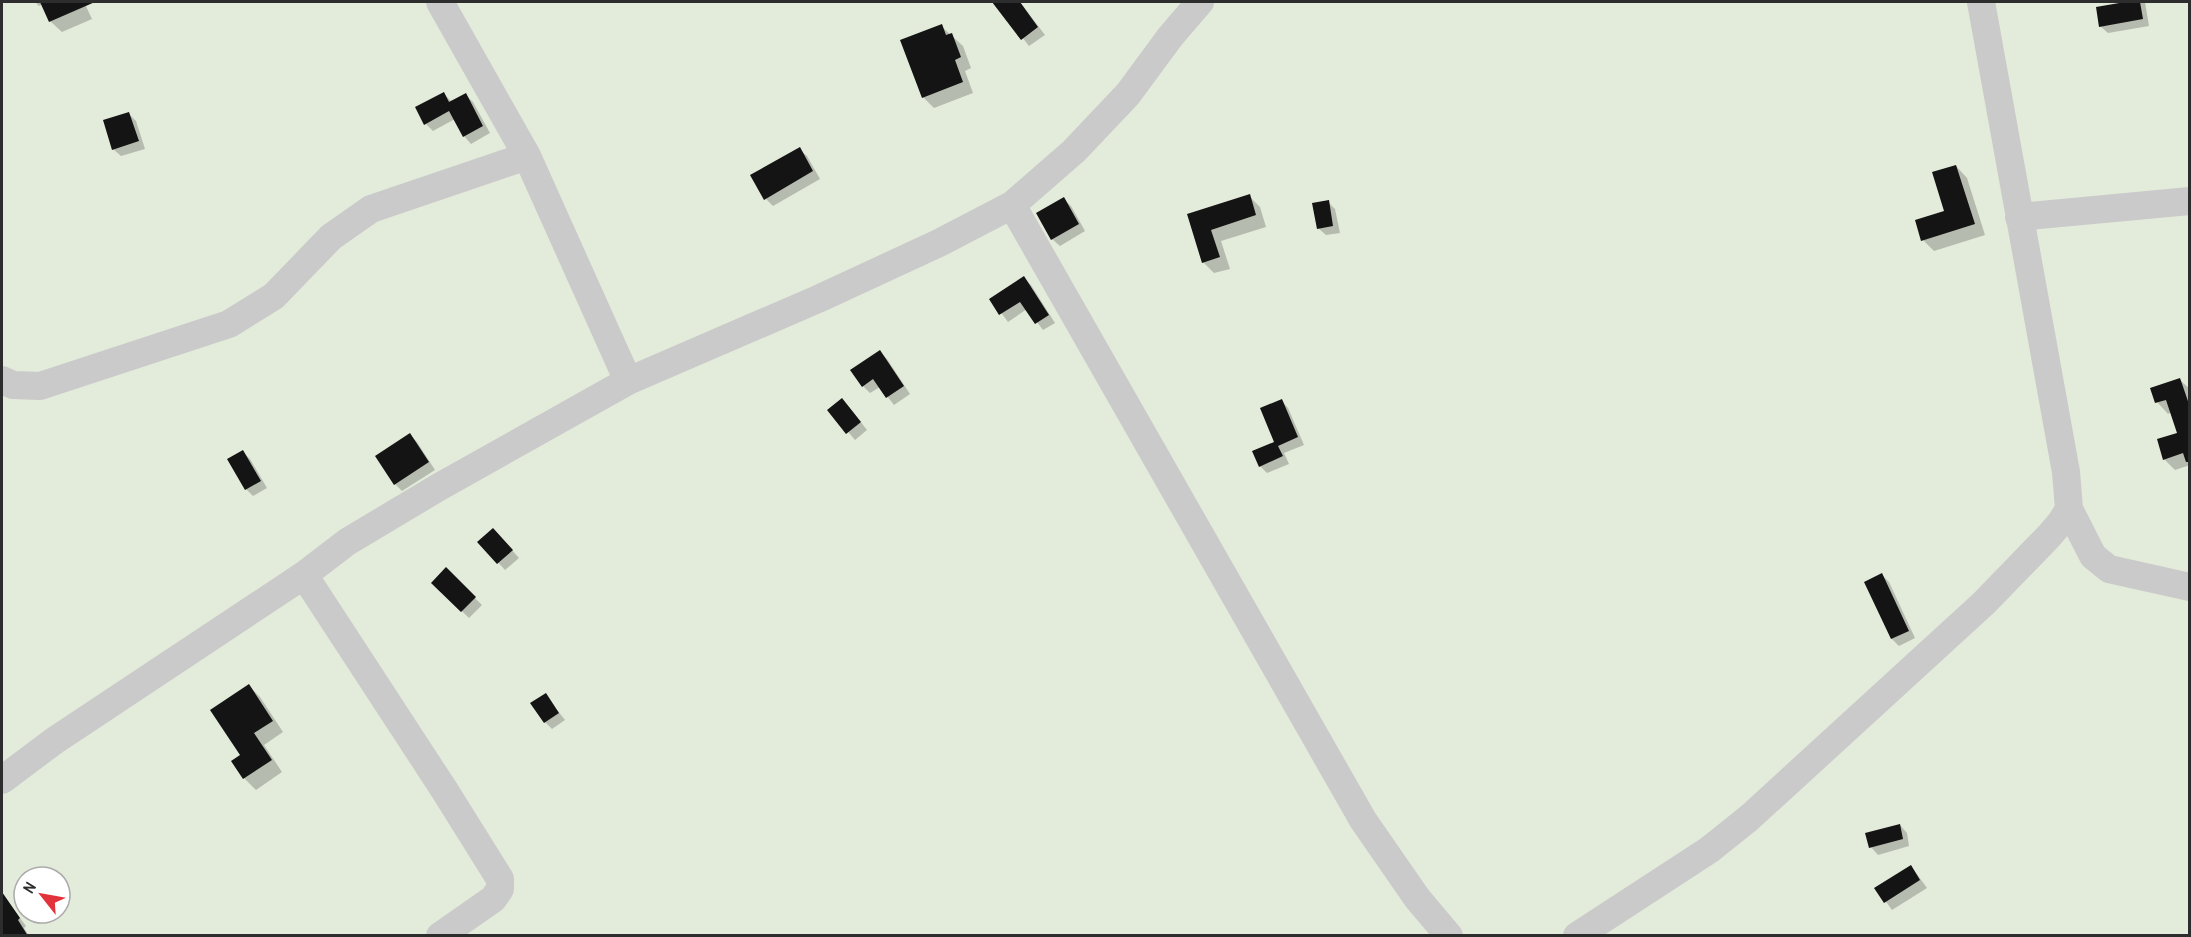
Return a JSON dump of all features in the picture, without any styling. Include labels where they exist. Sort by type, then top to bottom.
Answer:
[{"type":"street","points":[[440,2],[527,156],[628,381]]},
{"type":"street","points":[[2,780],[54,741],[304,575],[347,542],[439,487],[628,381],[818,299],[939,243],[1012,205],[1074,151],[1128,94],[1170,36],[1200,2]]},
{"type":"street","points":[[1981,2],[2066,472],[2069,509],[2093,556],[2109,569],[2190,587]]},
{"type":"street","points":[[2,380],[13,385],[40,386],[229,324],[274,296],[331,237],[372,209],[527,156]]},
{"type":"street","points":[[2019,217],[2190,201]]},
{"type":"street","points":[[1012,205],[1363,820],[1417,898],[1449,936]]},
{"type":"street","points":[[1591,932],[1709,850],[1749,818],[1984,603],[2049,536],[2069,509]]},
{"type":"street","points":[[304,575],[500,879],[500,889],[493,899],[440,936]]},
{"type":"green space","points":[[2,2],[2189,2],[2189,935],[2,936]]},
{"type":"building","points":[[40,2],[95,2],[49,22]]},
{"type":"building","points":[[992,2],[1020,2],[1038,27],[1021,40]]},
{"type":"building","points":[[2140,2],[2143,19],[2099,27],[2096,7]]},
{"type":"building","points":[[942,24],[946,35],[952,33],[961,57],[955,60],[963,82],[922,98],[900,40]]},
{"type":"building","points":[[444,92],[449,102],[466,93],[483,126],[463,137],[449,111],[424,125],[415,107]]},
{"type":"building","points":[[129,112],[139,141],[112,150],[103,120]]},
{"type":"building","points":[[800,147],[813,171],[764,200],[750,175]]},
{"type":"building","points":[[1956,165],[1975,224],[1921,241],[1915,220],[1944,211],[1932,172]]},
{"type":"building","points":[[1250,194],[1256,215],[1211,230],[1220,257],[1202,263],[1187,214]]},
{"type":"building","points":[[1064,197],[1079,224],[1051,240],[1036,213]]},
{"type":"building","points":[[1329,200],[1333,226],[1317,229],[1312,203]]},
{"type":"building","points":[[1024,276],[1049,315],[1035,324],[1020,302],[999,315],[989,299]]},
{"type":"building","points":[[880,350],[904,386],[886,398],[873,379],[862,387],[850,370]]},
{"type":"building","points":[[2180,378],[2190,407],[2190,462],[2186,462],[2183,453],[2163,460],[2157,439],[2177,433],[2166,400],[2155,403],[2150,388]]},
{"type":"building","points":[[842,398],[861,422],[846,434],[827,410]]},
{"type":"building","points":[[1282,399],[1298,437],[1278,446],[1283,456],[1259,467],[1252,451],[1274,442],[1260,408]]},
{"type":"building","points":[[410,433],[429,462],[394,485],[375,456]]},
{"type":"building","points":[[243,450],[261,481],[245,490],[227,459]]},
{"type":"building","points":[[493,528],[513,550],[497,564],[477,542]]},
{"type":"building","points":[[446,567],[476,597],[461,612],[431,583]]},
{"type":"building","points":[[1882,573],[1909,631],[1891,639],[1864,582]]},
{"type":"building","points":[[249,684],[273,721],[254,733],[272,760],[243,779],[231,761],[240,755],[210,710]]},
{"type":"building","points":[[546,693],[559,713],[544,723],[530,703]]},
{"type":"building","points":[[1900,824],[1903,839],[1869,848],[1865,833]]},
{"type":"building","points":[[1911,865],[1920,880],[1884,903],[1874,888]]},
{"type":"building","points":[[2,892],[12,906],[12,925],[21,925],[28,936],[2,936]]}]
